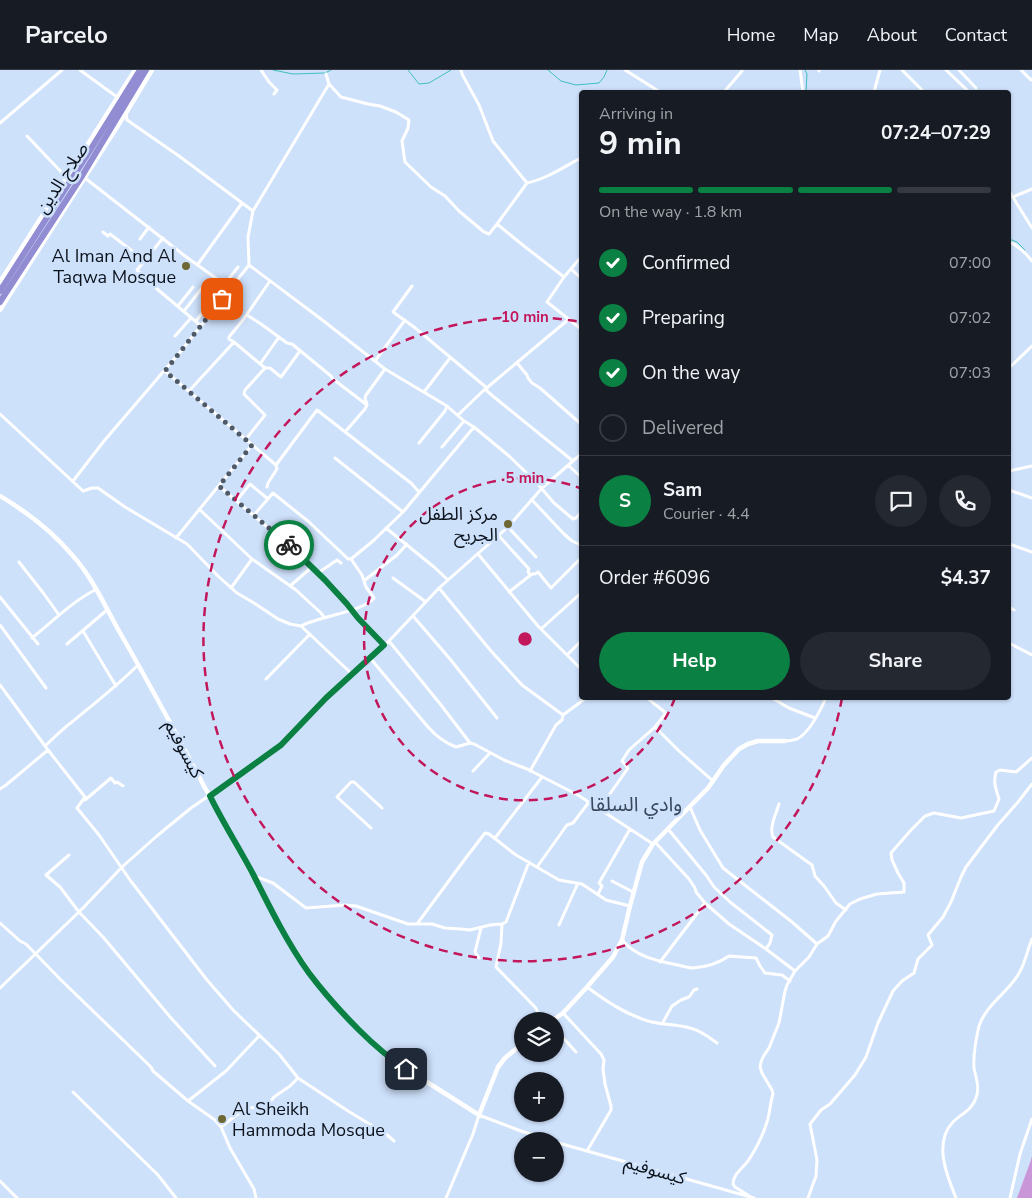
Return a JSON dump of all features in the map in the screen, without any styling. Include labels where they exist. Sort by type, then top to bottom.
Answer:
[{"type":"highway","name":"صلاح الدين","points":[[0,302],[140,70]]},
{"type":"highway","name":"صلاح الدين","points":[[0,291],[82,176],[146,70]]},
{"type":"street","points":[[0,123],[62,70]]},
{"type":"street","points":[[80,70],[118,98]]},
{"type":"street","points":[[0,282],[135,70]]},
{"type":"street","points":[[0,310],[144,86],[152,70]]},
{"type":"street","points":[[261,70],[277,90],[274,94]]},
{"type":"street","points":[[461,70],[479,105],[493,141],[526,183]]},
{"type":"street","points":[[625,70],[657,90]]},
{"type":"street","points":[[800,70],[803,90]]},
{"type":"street","points":[[875,90],[880,70]]},
{"type":"street","points":[[902,70],[922,90]]},
{"type":"street","points":[[946,70],[967,90]]},
{"type":"street","points":[[959,70],[976,88]]},
{"type":"street","points":[[1021,70],[1032,79]]},
{"type":"street","points":[[726,90],[742,72]]},
{"type":"street","points":[[326,74],[329,84],[341,97],[380,106],[396,112],[409,120],[408,128],[402,141],[405,162],[431,187],[446,196],[459,211],[488,234],[526,183],[552,174],[579,158]]},
{"type":"street","points":[[73,482],[202,326],[249,265],[248,237],[254,211],[329,84]]},
{"type":"street","points":[[126,113],[127,120],[254,211]]},
{"type":"street","points":[[119,124],[127,120]]},
{"type":"street","points":[[27,136],[67,178]]},
{"type":"street","points":[[85,178],[224,284]]},
{"type":"street","points":[[1014,197],[1032,189]]},
{"type":"street","points":[[1011,193],[1032,228]]},
{"type":"street","points":[[198,264],[242,203]]},
{"type":"street","points":[[497,224],[564,277]]},
{"type":"street","points":[[140,239],[149,227]]},
{"type":"street","points":[[103,232],[108,236],[110,234],[144,260]]},
{"type":"street","points":[[163,238],[137,270],[202,326]]},
{"type":"street","points":[[1011,243],[1023,250],[1032,261]]},
{"type":"street","points":[[579,260],[547,302],[579,327]]},
{"type":"street","points":[[249,265],[385,369],[447,406],[509,456],[554,502],[573,518],[576,518],[579,514]]},
{"type":"street","points":[[196,322],[238,268]]},
{"type":"street","points":[[571,270],[579,276]]},
{"type":"street","points":[[270,281],[229,339],[265,368],[270,368],[281,377],[300,351]]},
{"type":"street","points":[[412,286],[393,312],[423,334],[487,388],[487,391],[494,397],[573,461]]},
{"type":"street","points":[[178,306],[193,287]]},
{"type":"street","points":[[184,311],[202,288]]},
{"type":"street","points":[[247,315],[300,351],[331,376],[332,379],[367,405]]},
{"type":"street","points":[[174,336],[191,318]]},
{"type":"street","points":[[458,415],[569,319]]},
{"type":"street","points":[[375,361],[405,320]]},
{"type":"street","points":[[260,364],[279,336]]},
{"type":"street","points":[[189,391],[234,342]]},
{"type":"street","points":[[1011,366],[1032,346]]},
{"type":"street","points":[[424,392],[450,358]]},
{"type":"street","points":[[517,364],[532,383],[579,422]]},
{"type":"street","points":[[246,439],[265,415],[244,394],[245,390],[265,368]]},
{"type":"street","points":[[367,405],[365,401],[366,395],[385,369]]},
{"type":"street","points":[[165,371],[276,465]]},
{"type":"street","points":[[345,432],[367,405]]},
{"type":"street","points":[[419,442],[447,406]]},
{"type":"street","points":[[267,487],[277,469],[276,465],[317,410],[411,483],[419,492]]},
{"type":"street","points":[[0,414],[83,491],[98,488],[125,507],[187,544],[237,593],[278,619],[301,626],[353,675]]},
{"type":"street","points":[[442,447],[464,421]]},
{"type":"street","points":[[350,559],[403,512],[474,427]]},
{"type":"street","points":[[176,538],[252,445]]},
{"type":"street","points":[[0,988],[79,912],[122,867],[179,818],[281,745],[326,698],[389,641],[439,588],[508,528],[542,488],[579,456]]},
{"type":"street","points":[[335,458],[403,512]]},
{"type":"street","points":[[568,465],[579,475]]},
{"type":"street","points":[[1011,471],[1032,466]]},
{"type":"street","points":[[236,501],[250,484],[268,499]]},
{"type":"street","points":[[219,486],[293,548],[384,645]]},
{"type":"street","points":[[1011,491],[1032,498]]},
{"type":"street","points":[[254,515],[273,493],[350,559],[365,580],[366,587],[374,598],[368,603],[340,614],[324,617],[301,626]]},
{"type":"street","name":"كيسوفيم","points":[[0,496],[18,506],[56,538],[75,558],[96,590],[148,681],[270,907],[308,971],[327,996],[346,1017],[397,1063],[479,1115],[524,1132]]},
{"type":"street","points":[[532,500],[564,534],[579,544]]},
{"type":"street","points":[[199,509],[252,560],[290,586],[324,617]]},
{"type":"street","points":[[386,528],[448,580]]},
{"type":"street","points":[[508,528],[536,557]]},
{"type":"street","points":[[499,536],[529,568],[528,572],[530,575]]},
{"type":"street","points":[[365,580],[397,555],[407,544]]},
{"type":"street","points":[[1011,545],[1032,552]]},
{"type":"street","points":[[478,554],[541,630],[579,666]]},
{"type":"street","points":[[232,588],[252,560]]},
{"type":"street","points":[[318,573],[337,560],[341,563]]},
{"type":"street","points":[[509,592],[530,575],[538,572],[550,588],[579,560]]},
{"type":"street","points":[[18,562],[59,615]]},
{"type":"street","points":[[290,586],[312,567]]},
{"type":"street","points":[[394,578],[426,602]]},
{"type":"street","points":[[439,588],[522,685],[563,715]]},
{"type":"street","points":[[32,638],[87,594],[96,590]]},
{"type":"street","points":[[541,630],[579,595]]},
{"type":"street","points":[[0,597],[38,644]]},
{"type":"street","points":[[67,644],[107,610]]},
{"type":"street","points":[[413,616],[497,718]]},
{"type":"street","points":[[0,625],[46,688]]},
{"type":"street","points":[[83,631],[116,686]]},
{"type":"street","points":[[266,679],[310,634]]},
{"type":"street","points":[[389,641],[441,704],[470,743]]},
{"type":"street","points":[[568,655],[579,643]]},
{"type":"street","points":[[1011,644],[1032,655]]},
{"type":"street","points":[[370,658],[433,733],[445,742],[456,747],[470,743],[476,744],[490,753],[578,795],[654,843],[689,879],[705,903],[729,924],[795,971]]},
{"type":"street","points":[[45,746],[138,665]]},
{"type":"street","points":[[0,685],[85,797],[81,804]]},
{"type":"street","points":[[530,771],[556,725],[562,720],[563,715],[583,700]]},
{"type":"street","points":[[600,808],[628,768],[622,761],[629,750],[666,713],[650,700]]},
{"type":"street","points":[[776,700],[815,718]]},
{"type":"street","points":[[563,1012],[613,957],[622,940],[633,892],[644,857],[654,843],[708,788],[730,757],[744,746],[754,742],[785,742],[800,738],[815,718],[825,700]]},
{"type":"street","points":[[654,727],[713,780]]},
{"type":"street","points":[[0,789],[48,750]]},
{"type":"street","points":[[473,771],[490,753]]},
{"type":"street","points":[[753,1198],[735,1188],[733,1180],[751,1156],[761,1138],[767,1121],[773,1094],[760,1067],[780,1023],[784,998],[795,971],[809,957],[817,944],[828,936],[836,921],[850,904],[877,894],[904,892],[904,882],[892,860],[892,853],[925,816],[934,813],[961,818],[994,811],[1000,799],[994,786],[996,772],[1000,770],[1016,772],[1032,758]]},
{"type":"street","points":[[495,838],[542,777]]},
{"type":"street","points":[[123,786],[117,782],[115,783],[111,778],[77,808],[99,834],[130,880],[207,980],[234,1011],[279,1054],[298,1078],[394,1141]]},
{"type":"street","points":[[372,828],[336,798],[351,782],[354,782],[382,808]]},
{"type":"street","points":[[808,1198],[816,1176],[817,1160],[810,1124],[855,1075],[866,1057],[891,996],[902,981],[914,973],[918,959],[932,945],[928,935],[951,902],[966,868],[997,826],[1032,784]]},
{"type":"street","points":[[537,867],[567,825],[572,823],[589,802]]},
{"type":"street","points":[[779,804],[771,832],[773,837],[812,865],[815,876],[830,896],[846,910]]},
{"type":"street","points":[[690,806],[700,830],[723,868],[817,944]]},
{"type":"street","points":[[598,894],[602,886],[599,883],[630,829]]},
{"type":"street","points":[[668,829],[706,874],[714,887],[772,935],[766,949]]},
{"type":"street","points":[[418,924],[484,834],[489,834],[516,855],[561,881],[578,883],[606,900],[630,906]]},
{"type":"street","points":[[69,855],[46,876],[60,887],[79,912],[215,1066]]},
{"type":"street","points":[[254,876],[273,883],[306,908],[344,904],[356,906],[408,924],[432,924],[445,928],[470,930],[506,922],[529,862]]},
{"type":"street","points":[[612,881],[633,892]]},
{"type":"street","points":[[559,925],[578,883]]},
{"type":"street","points":[[660,962],[705,903]]},
{"type":"street","points":[[0,923],[26,944],[151,1067],[152,1071],[188,1101],[215,1120],[221,1127],[230,1148],[254,1189],[256,1198]]},
{"type":"street","points":[[502,924],[501,944],[496,967],[538,1012]]},
{"type":"street","points":[[478,958],[475,952],[481,927]]},
{"type":"street","points":[[956,1198],[943,1162],[945,1135],[953,1122],[969,1109],[976,1098],[978,1088],[974,1057],[980,1024],[988,1010],[1018,975],[1024,964],[1032,939]]},
{"type":"street","points":[[622,940],[629,948],[640,954],[660,962],[690,968],[721,962],[729,956],[756,958],[765,973],[782,975],[790,981]]},
{"type":"street","points":[[587,987],[628,1014],[649,1022],[691,1028],[717,1043]]},
{"type":"street","points":[[662,1024],[672,1006],[689,997],[697,989]]},
{"type":"street","points":[[564,1015],[601,1054],[604,1060],[605,1084],[611,1110],[587,1151]]},
{"type":"street","points":[[188,1101],[226,1071],[259,1035]]},
{"type":"street","points":[[564,1039],[576,1052]]},
{"type":"street","points":[[446,1198],[498,1067],[504,1058],[514,1050]]},
{"type":"street","points":[[221,1127],[234,1116],[248,1108],[258,1107],[270,1102],[298,1078]]},
{"type":"street","points":[[73,1092],[158,1175],[176,1198]]},
{"type":"street","points":[[1010,1198],[1020,1154],[1032,1119]]},
{"type":"street","name":"كيسوفيم","points":[[564,1145],[753,1198]]},
{"type":"street","points":[[0,1181],[16,1198]]},
{"type":"shaded area","points":[[1032,1156],[1032,1198],[1017,1198],[1031,1160]]},
{"type":"waterway","name":"وادي السلقا","points":[[273,70],[293,74],[325,73],[331,70]]},
{"type":"waterway","name":"وادي السلقا","points":[[408,70],[419,84],[429,83],[451,70]]},
{"type":"waterway","name":"وادي السلقا","points":[[548,70],[561,81],[576,85],[599,83],[607,70]]},
{"type":"waterway","name":"وادي السلقا","points":[[805,70],[807,74],[806,90]]},
{"type":"waterway","name":"وادي السلقا","points":[[1011,240],[1017,242],[1025,250]]},
{"type":"way so far","points":[[222,299],[165,371],[252,445],[219,486],[289,545]]},
{"type":"place","name":"Al Iman And Al Taqwa Mosque","points":[[186,266]]},
{"type":"place","name":"مركز الطفل الجريح","points":[[508,524]]},
{"type":"place","name":"Al Sheikh Hammoda Mosque","points":[[222,1119]]},
{"type":"district","name":"وادي السلقا","points":[[636,804]]},
{"type":"route","points":[[289,545],[325,580],[384,645],[326,698],[281,745],[210,796],[259,888],[308,971],[346,1017],[386,1055],[406,1069]]}]
